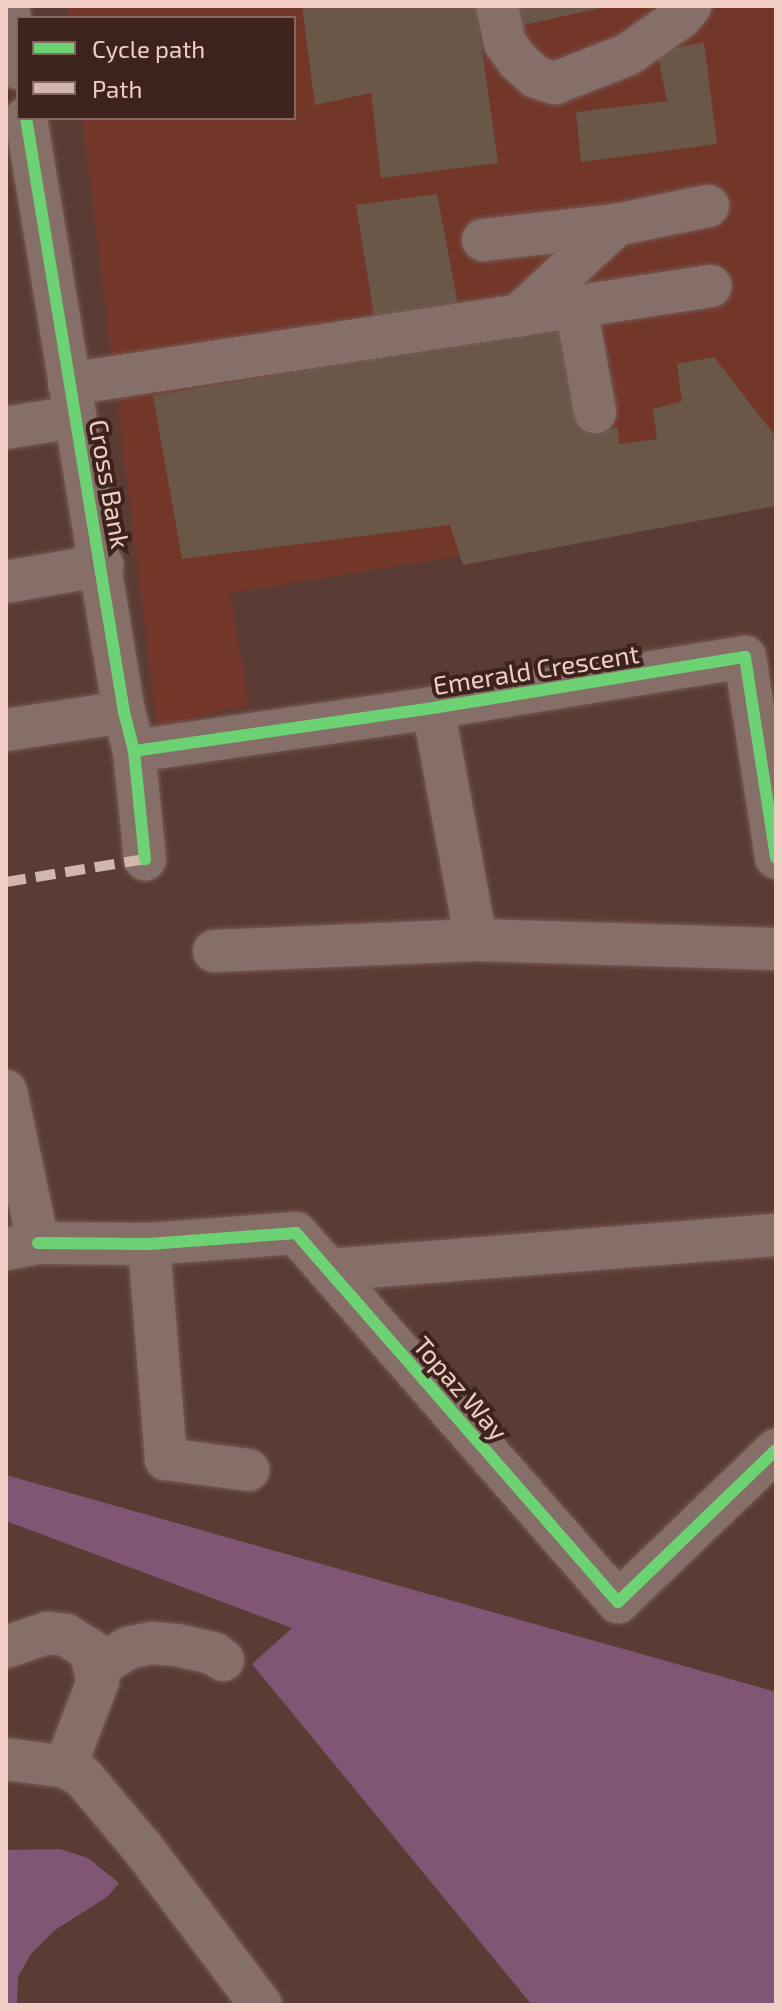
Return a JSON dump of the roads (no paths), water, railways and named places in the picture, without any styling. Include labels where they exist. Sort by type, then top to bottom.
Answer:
[{"type":"street","points":[[8,6],[16,50]]},
{"type":"street","points":[[497,6],[505,43],[518,61],[536,77],[555,83],[627,55],[680,18],[690,6]]},
{"type":"street","name":"Cross Bank","points":[[26,120],[72,401],[103,565],[145,859]]},
{"type":"street","points":[[483,240],[616,225],[708,206]]},
{"type":"street","points":[[518,316],[616,225]]},
{"type":"street","points":[[6,428],[72,401],[518,316],[711,286]]},
{"type":"street","points":[[576,307],[595,412]]},
{"type":"street","points":[[6,582],[103,565]]},
{"type":"street","name":"Emerald Crescent","points":[[6,730],[129,731],[433,708],[745,657],[776,858]]},
{"type":"street","name":"Emerald Crescent","points":[[433,708],[476,940]]},
{"type":"street","points":[[214,951],[476,940],[776,949]]},
{"type":"street","points":[[6,1091],[22,1246]]},
{"type":"street","name":"Topaz Way","points":[[22,1246],[149,1244],[296,1233],[618,1602],[776,1450]]},
{"type":"street","points":[[329,1270],[776,1235]]},
{"type":"street","points":[[149,1244],[166,1459],[248,1470]]},
{"type":"street","points":[[6,1647],[47,1633],[66,1635],[90,1650],[98,1681],[65,1767]]},
{"type":"street","points":[[97,1668],[128,1648],[152,1643],[190,1648],[215,1654],[223,1660]]},
{"type":"street","points":[[6,1759],[65,1767],[83,1777],[141,1846],[261,2005]]}]
